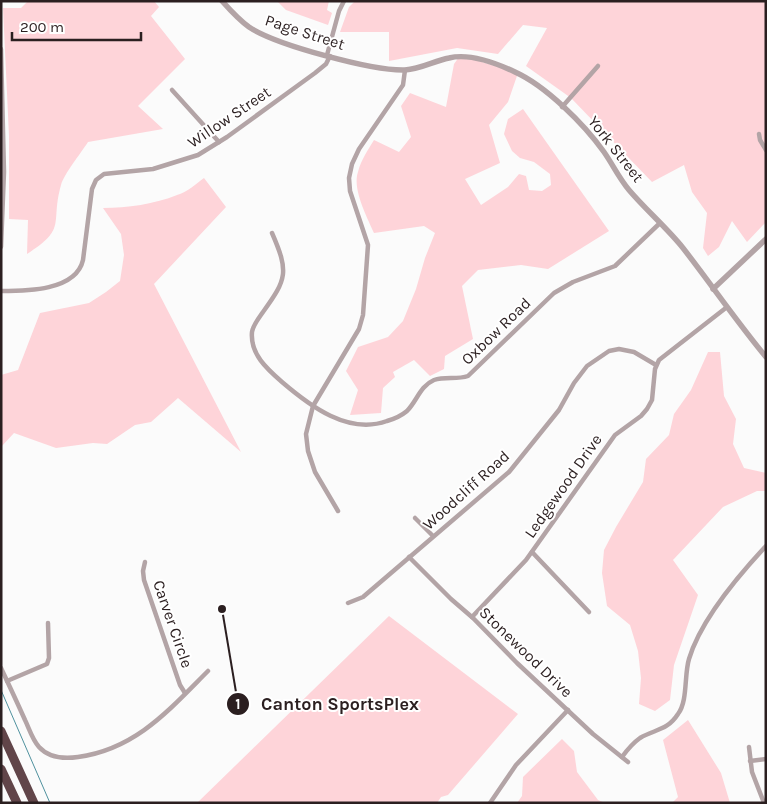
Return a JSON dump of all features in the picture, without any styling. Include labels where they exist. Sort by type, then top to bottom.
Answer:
[{"type":"highway","points":[[1,731],[34,803]]},
{"type":"highway","points":[[1,769],[16,803]]},
{"type":"street","name":"Page Street","points":[[222,1],[246,25],[257,32],[271,38],[360,63]]},
{"type":"street","points":[[328,55],[339,11],[344,1]]},
{"type":"street","points":[[1,49],[4,172],[1,247]]},
{"type":"street","name":"Willow Street","points":[[1,291],[44,288],[64,281],[80,270],[83,260],[92,186],[99,177],[110,173],[166,166],[198,155],[322,68],[328,62],[328,55]]},
{"type":"street","name":"York Street","points":[[360,63],[405,70],[421,68],[451,57],[479,60],[506,68],[524,76],[546,92],[597,143],[626,186],[683,248],[766,357]]},
{"type":"street","points":[[562,107],[598,66]]},
{"type":"street","points":[[338,511],[315,472],[308,451],[306,434],[313,406],[359,330],[363,315],[368,245],[350,191],[349,178],[352,164],[359,149],[403,85],[405,70]]},
{"type":"street","points":[[172,90],[219,142]]},
{"type":"street","points":[[759,134],[766,150]]},
{"type":"street","name":"Oxbow Road","points":[[272,233],[281,252],[283,278],[279,289],[252,331],[253,344],[257,356],[264,367],[313,406],[331,416],[350,423],[368,425],[394,419],[406,411],[424,386],[436,380],[461,379],[468,376],[554,293],[573,282],[615,266],[660,223]]},
{"type":"street","points":[[713,289],[766,239]]},
{"type":"street","points":[[656,365],[669,352],[727,306]]},
{"type":"street","name":"Woodcliff Road","points":[[348,603],[363,597],[517,464],[559,410],[580,374],[592,362],[609,351],[619,349],[634,352],[656,365]]},
{"type":"street","name":"Ledgewood Drive","points":[[472,617],[526,560],[615,435],[641,416],[647,409],[652,400],[656,365]]},
{"type":"street","points":[[415,518],[433,536]]},
{"type":"street","points":[[622,757],[641,738],[665,728],[681,710],[689,660],[695,643],[720,602],[766,546]]},
{"type":"street","points":[[532,552],[589,612]]},
{"type":"street","name":"Stonewood Drive","points":[[409,557],[517,663],[628,762]]},
{"type":"street","name":"Carver Circle","points":[[145,562],[144,580],[180,686],[185,693]]},
{"type":"street","points":[[7,681],[47,664],[49,658],[48,623]]},
{"type":"street","points":[[1,668],[40,748],[55,757],[67,758],[107,750],[129,741],[145,731],[208,671]]},
{"type":"street","points":[[490,803],[516,765],[568,710]]},
{"type":"street","points":[[749,747],[750,761],[756,784],[764,803]]},
{"type":"street","points":[[750,761],[766,759]]},
{"type":"shaded area","points":[[28,1],[154,1],[159,7],[151,16],[185,59],[138,106],[163,129],[88,142],[69,169],[61,185],[53,231],[48,238],[27,254],[28,220],[9,219],[9,136],[3,8],[21,8]]},
{"type":"shaded area","points":[[277,1],[329,1],[327,10],[332,13],[328,25],[286,10]]},
{"type":"shaded area","points":[[355,1],[766,1],[766,222],[747,242],[732,221],[719,247],[708,256],[703,248],[707,213],[692,192],[684,165],[652,182],[571,98],[526,66],[547,28],[523,25],[498,54],[457,48],[389,61],[389,32],[340,32],[349,7]]},
{"type":"shaded area","points":[[459,57],[469,58],[518,73],[508,102],[489,125],[500,163],[465,179],[481,205],[508,187],[519,174],[526,176],[529,190],[542,191],[551,185],[550,174],[534,162],[520,158],[512,151],[504,134],[508,119],[523,109],[609,231],[548,269],[521,265],[478,270],[462,286],[473,339],[445,356],[444,369],[430,376],[414,360],[393,372],[395,377],[383,388],[381,413],[350,415],[358,390],[346,371],[358,347],[388,337],[403,321],[435,233],[424,226],[374,233],[359,195],[357,179],[359,168],[374,140],[399,152],[411,137],[401,106],[410,93],[446,107],[454,64]]},
{"type":"shaded area","points":[[204,178],[226,207],[154,284],[241,452],[178,398],[151,422],[135,425],[107,444],[93,443],[56,448],[14,433],[1,447],[1,375],[18,370],[40,313],[89,303],[120,281],[124,255],[121,234],[103,208],[160,201],[184,192]]},
{"type":"shaded area","points":[[708,352],[720,352],[724,396],[736,419],[733,444],[744,468],[766,473],[766,491],[757,491],[723,507],[673,560],[698,595],[674,665],[670,700],[655,711],[639,704],[641,678],[638,651],[630,625],[607,606],[602,573],[604,550],[643,482],[646,459],[669,435],[674,414],[691,390]]},
{"type":"shaded area","points":[[389,616],[518,714],[448,795],[441,797],[437,803],[197,803]]},
{"type":"shaded area","points":[[688,720],[721,773],[730,803],[672,803],[678,797],[663,740]]},
{"type":"shaded area","points":[[562,739],[574,751],[577,772],[598,800],[605,803],[517,803],[522,796],[523,777]]},
{"type":"waterway","points":[[1,690],[50,803]]},
{"type":"place","name":"Canton SportsPlex","points":[[222,609]]}]
